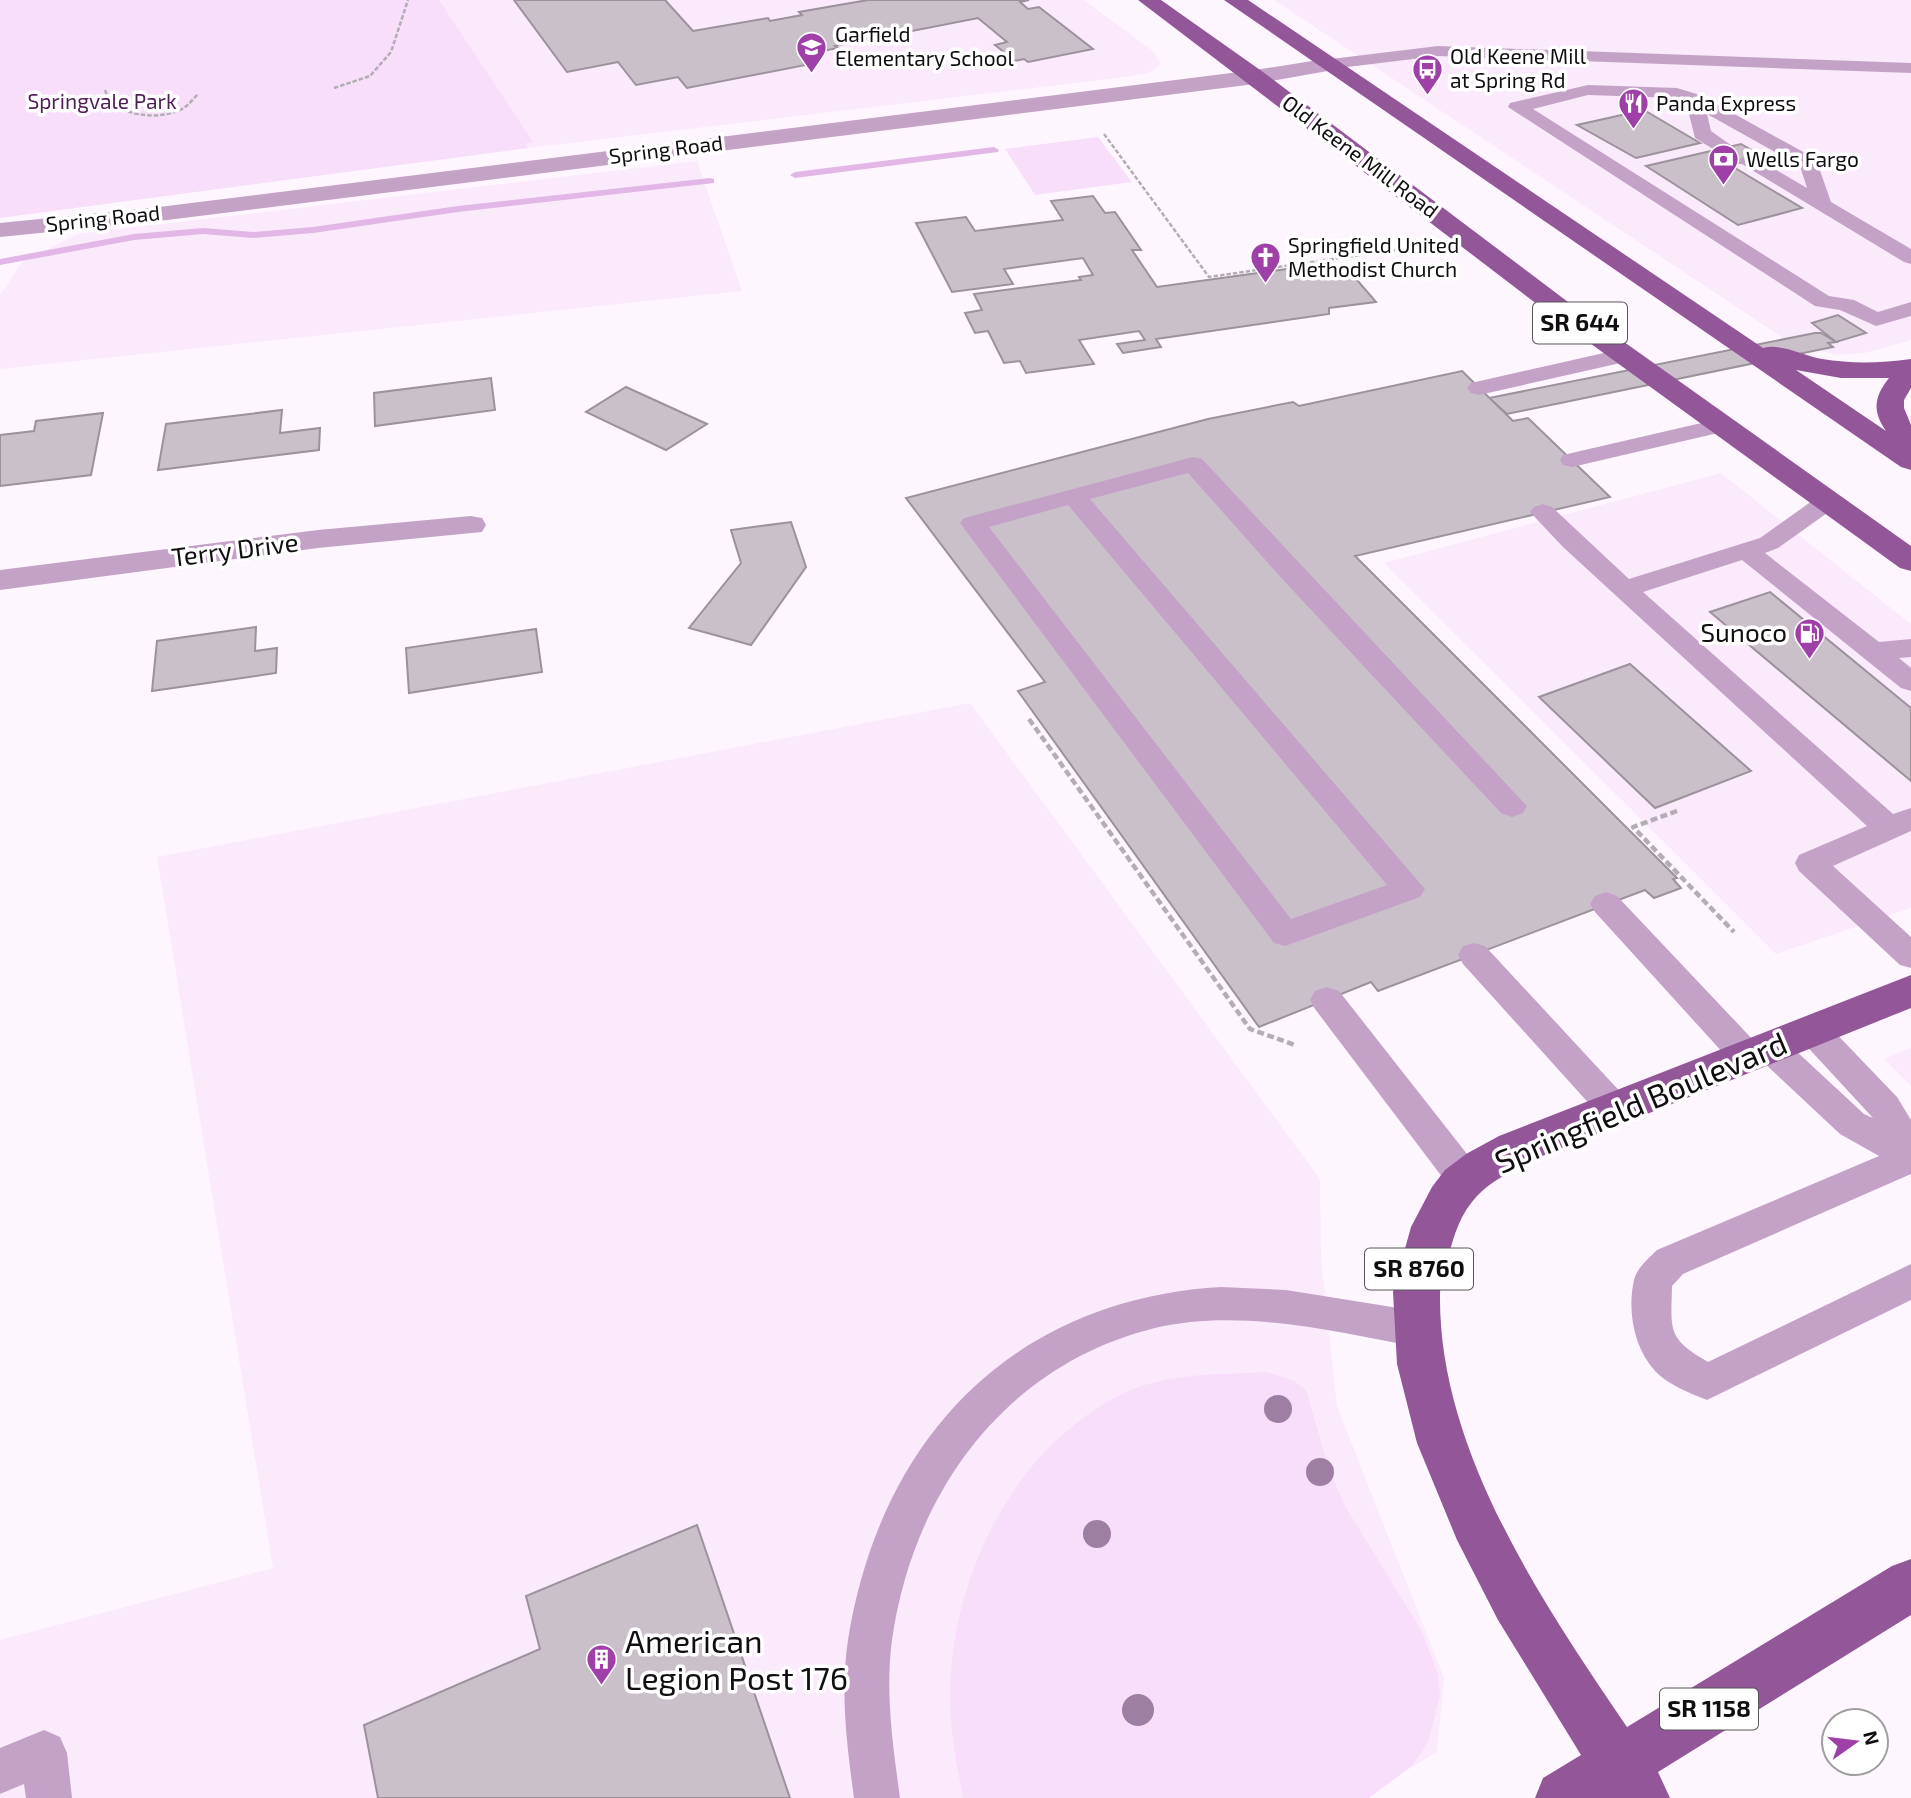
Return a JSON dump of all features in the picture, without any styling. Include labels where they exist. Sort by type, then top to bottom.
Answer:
[{"type":"main road","name":"Old Keene Mill Road","points":[[1148,0],[1255,77],[1563,311],[1911,561]]},
{"type":"main road","name":"SR 644","points":[[1234,0],[1911,461]]},
{"type":"main road","points":[[1732,339],[1787,360],[1825,368],[1881,370],[1911,367]]},
{"type":"main road","points":[[1911,374],[1895,387],[1889,396],[1888,406],[1893,420],[1911,445]]},
{"type":"main road","name":"Springfield Boulevard","points":[[1631,1781],[1492,1556],[1445,1455],[1426,1397],[1418,1361],[1415,1284],[1425,1244],[1450,1196],[1465,1179],[1509,1153],[1614,1108],[1813,1031],[1908,987]]},
{"type":"main road","name":"SR 1158","points":[[1563,1798],[1631,1781],[1911,1585]]},
{"type":"street","name":"Spring Road","points":[[0,230],[159,214],[1255,77],[1331,64]]},
{"type":"street","name":"Terry Drive","points":[[0,580],[318,539],[471,525]]},
{"type":"lane","points":[[1331,64],[1438,51],[1911,68]]},
{"type":"lane","points":[[1663,59],[1686,96],[1702,134],[1724,148]]},
{"type":"lane","points":[[1822,205],[1809,163],[1686,96],[1588,90],[1517,107],[1823,301],[1846,305],[1876,319],[1911,309]]},
{"type":"lane","points":[[1747,161],[1911,258]]},
{"type":"lane","points":[[1479,388],[1626,355]]},
{"type":"lane","points":[[1572,460],[1723,425]]},
{"type":"lane","points":[[1074,496],[1409,890],[1285,934],[973,523],[1193,464],[1294,576],[1512,806]]},
{"type":"lane","points":[[1626,589],[1769,543],[1828,501]]},
{"type":"lane","points":[[1544,512],[1626,589],[1900,823],[1810,863],[1908,987]]},
{"type":"lane","points":[[1746,550],[1911,682]]},
{"type":"lane","points":[[1872,652],[1911,648]]},
{"type":"lane","points":[[1606,904],[1758,1051],[1852,1124],[1911,1155]]},
{"type":"lane","points":[[1474,955],[1614,1108]]},
{"type":"lane","points":[[1327,1000],[1465,1179]]},
{"type":"lane","points":[[1813,1031],[1885,1107],[1911,1155]]},
{"type":"lane","points":[[1911,1155],[1670,1262],[1653,1280],[1652,1332],[1670,1360],[1707,1382],[1911,1281]]},
{"type":"lane","points":[[877,1798],[866,1710],[871,1634],[887,1559],[905,1511],[930,1467],[952,1435],[979,1406],[1028,1364],[1088,1331],[1153,1311],[1216,1303],[1298,1308],[1417,1328]]},
{"type":"lane","points":[[0,1771],[44,1753],[49,1798]]},
{"type":"path","points":[[334,88],[370,76],[391,52],[408,0]]},
{"type":"path","points":[[105,90],[113,106],[136,114],[180,111],[198,94]]},
{"type":"path","points":[[1099,127],[1209,277],[1402,249]]},
{"type":"path","points":[[1029,719],[1250,1030],[1295,1045]]},
{"type":"path","points":[[1677,811],[1633,827],[1734,932]]},
{"type":"shaded area","name":"Garfield Elementary School","points":[[434,0],[1084,0],[1153,51],[1161,64],[1149,73],[1117,78],[528,148]]},
{"type":"shaded area","points":[[1274,0],[1911,0],[1911,340],[1865,353],[1836,355],[1789,342]]},
{"type":"shaded area","points":[[697,161],[742,291],[0,369],[0,295],[22,262],[78,234]]},
{"type":"shaded area","points":[[1721,473],[1911,624],[1911,908],[1776,954],[1384,563]]},
{"type":"shaded area","points":[[970,703],[1320,1179],[1321,1259],[1337,1406],[1444,1678],[1437,1752],[1360,1798],[0,1798],[0,1640],[273,1568],[157,857]]},
{"type":"shaded area","points":[[1911,1048],[1911,1086],[1884,1059]]},
{"type":"green space","name":"Springvale Park","points":[[0,0],[439,0],[533,142],[526,143],[528,148],[0,218]]},
{"type":"green space","points":[[1098,137],[1132,182],[1035,195],[1005,149]]},
{"type":"green space","points":[[1267,1372],[1294,1381],[1306,1390],[1329,1469],[1345,1506],[1421,1630],[1438,1674],[1440,1696],[1428,1743],[1412,1766],[1369,1798],[963,1798],[951,1716],[950,1688],[954,1645],[963,1602],[977,1560],[996,1520],[1019,1483],[1047,1450],[1079,1421],[1116,1397],[1152,1383],[1171,1379]]},
{"type":"building","points":[[514,0],[665,0],[693,31],[768,18],[770,21],[802,15],[799,12],[868,0],[1029,0],[1020,2],[1028,9],[1039,7],[1093,49],[1028,62],[1024,59],[1015,61],[995,45],[1007,42],[978,18],[802,55],[811,64],[687,88],[678,77],[636,85],[618,62],[567,72]]},
{"type":"building","name":"Panda Express","points":[[1644,110],[1700,143],[1636,158],[1577,125]]},
{"type":"building","name":"Wells Fargo","points":[[1741,144],[1764,157],[1730,165],[1802,208],[1738,225],[1646,166]]},
{"type":"building","name":"Springfield United Methodist Church","points":[[1093,196],[1105,213],[1115,212],[1141,250],[1132,250],[1157,287],[1294,268],[1298,274],[1346,267],[1376,302],[1329,308],[1329,314],[1156,339],[1161,347],[1123,353],[1117,344],[1145,340],[1139,331],[1079,340],[1094,364],[1026,373],[1020,361],[1004,363],[988,331],[975,333],[965,313],[982,310],[974,294],[1081,280],[1079,277],[1093,275],[1083,258],[1004,269],[1013,284],[952,292],[916,223],[966,217],[975,231],[1063,220],[1051,201]]},
{"type":"building","points":[[1838,315],[1866,333],[1836,342],[1812,323]]},
{"type":"building","points":[[1821,333],[1836,342],[1828,343],[1833,347],[1507,414],[1489,398]]},
{"type":"building","points":[[1462,371],[1513,421],[1528,418],[1610,497],[1355,556],[1677,878],[1673,879],[1681,888],[1654,898],[1645,890],[1378,991],[1371,982],[1259,1027],[1018,691],[1045,682],[906,498],[1208,419],[1293,402],[1299,406]]},
{"type":"building","points":[[491,378],[495,410],[375,426],[374,393]]},
{"type":"building","points":[[626,387],[707,424],[666,450],[586,412]]},
{"type":"building","points":[[282,410],[280,433],[320,428],[319,450],[158,470],[166,424]]},
{"type":"building","points":[[103,413],[91,475],[0,486],[0,435],[34,431],[36,421]]},
{"type":"building","points":[[791,522],[806,567],[751,645],[689,628],[741,563],[731,530]]},
{"type":"building","name":"Sunoco","points":[[1770,592],[1911,708],[1911,781],[1710,612]]},
{"type":"building","points":[[256,627],[255,651],[277,648],[276,673],[152,691],[157,641]]},
{"type":"building","points":[[536,629],[542,672],[409,693],[406,648]]},
{"type":"building","points":[[1630,664],[1751,771],[1655,808],[1539,697]]},
{"type":"building","name":"American Legion Post 176","points":[[697,1525],[790,1798],[378,1798],[364,1725],[540,1649],[526,1596]]},
{"type":"waterway","points":[[795,175],[994,150]]},
{"type":"waterway","points":[[0,262],[134,237],[203,231],[253,235],[313,230],[458,209],[710,181]]},
{"type":"place","name":"Garfield Elementary School","points":[[812,74]]},
{"type":"place","name":"Old Keene Mill at Spring Rd","points":[[1427,96]]},
{"type":"place","name":"Panda Express","points":[[1633,131]]},
{"type":"place","name":"Wells Fargo","points":[[1723,187]]},
{"type":"place","name":"Springfield United Methodist Church","points":[[1265,285]]},
{"type":"place","name":"Sunoco","points":[[1810,660]]},
{"type":"place","name":"American Legion Post 176","points":[[602,1687]]}]
